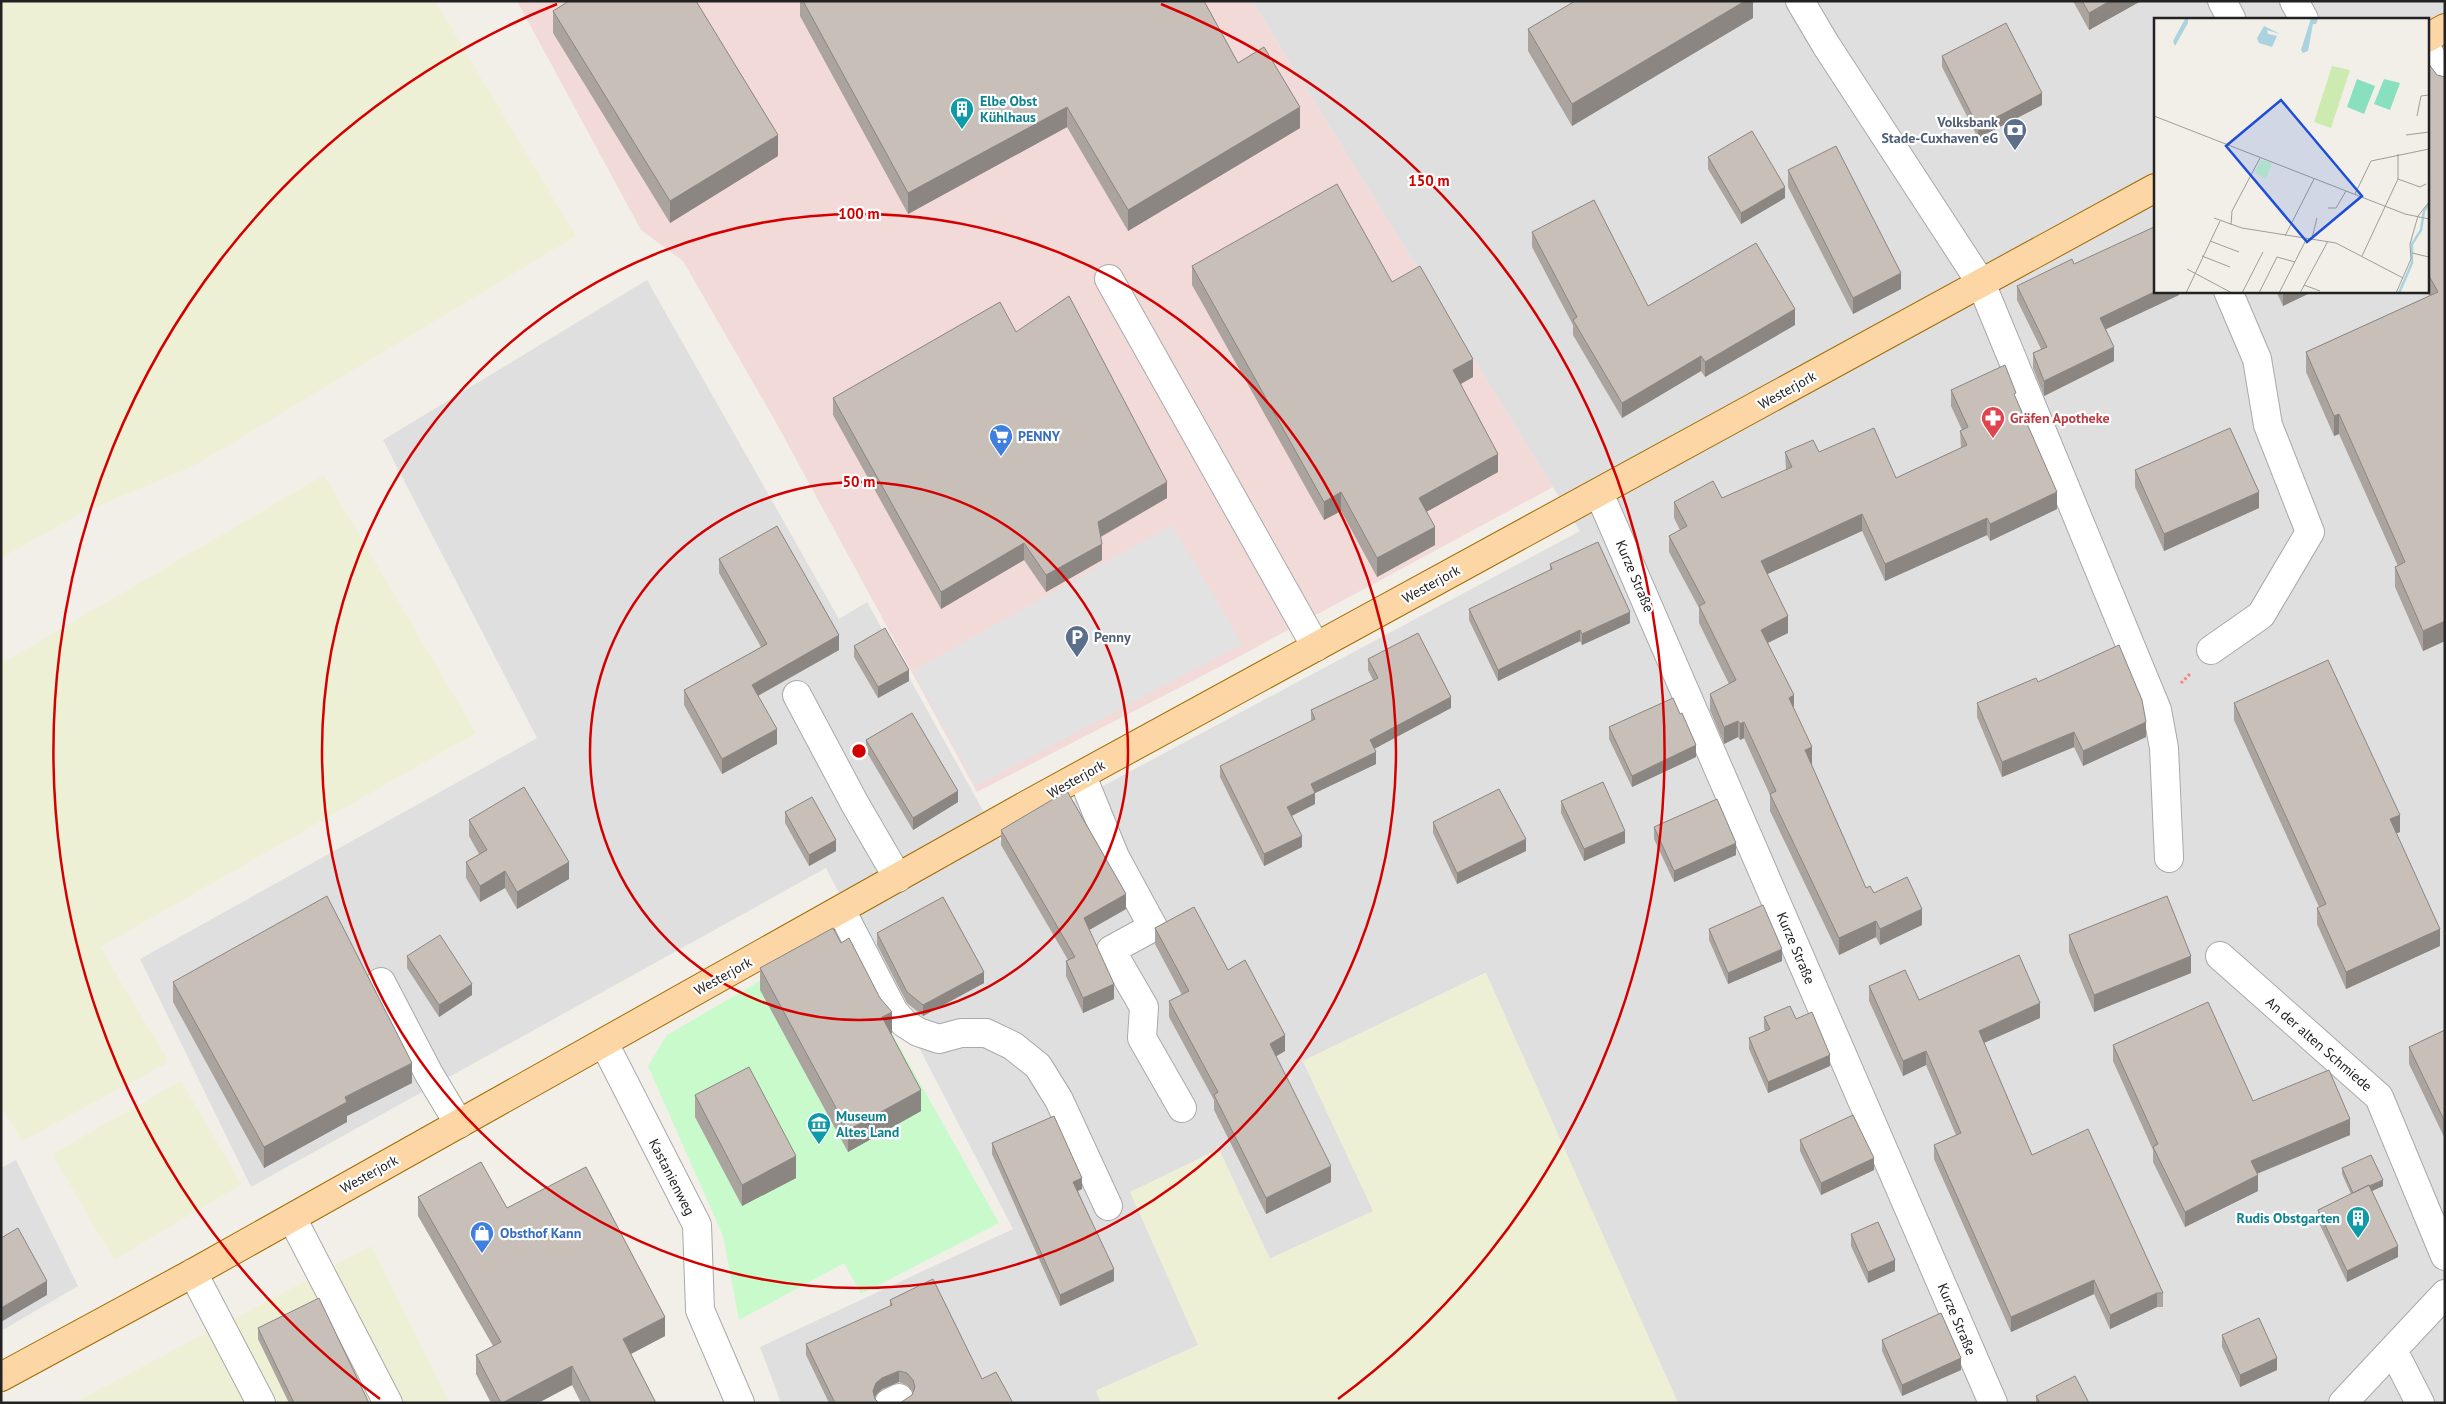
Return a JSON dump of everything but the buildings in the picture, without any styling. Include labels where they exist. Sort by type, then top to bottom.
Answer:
[{"type":"main road","points":[[2428,37],[2445,28]]},
{"type":"main road","name":"Westerjork","points":[[1,1377],[292,1218],[1082,776],[2154,189]]},
{"type":"street","points":[[1800,1],[1826,46],[1981,283],[2156,710],[2164,748],[2169,858]]},
{"type":"street","points":[[2294,1],[2303,18]]},
{"type":"street","points":[[2428,50],[2445,82]]},
{"type":"street","points":[[1109,279],[1316,647]]},
{"type":"street","points":[[2211,650],[2261,615],[2310,532],[2268,425],[2258,359],[2228,292]]},
{"type":"street","name":"Kurze Straße","points":[[1599,493],[1993,1403]]},
{"type":"street","points":[[797,695],[855,804],[898,878]]},
{"type":"street","points":[[1082,776],[1115,857],[1153,927],[1111,950],[1144,1007],[1142,1038],[1182,1108]]},
{"type":"street","points":[[841,910],[894,1012],[904,1023],[918,1032],[939,1038],[961,1033],[986,1034],[1013,1046],[1038,1066],[1059,1100],[1108,1206]]},
{"type":"street","name":"An der alten Schmiede","points":[[2220,956],[2379,1097],[2445,1256]]},
{"type":"street","points":[[381,982],[429,1074],[459,1124]]},
{"type":"street","name":"Kastanienweg","points":[[604,1043],[697,1225],[700,1310],[740,1403]]},
{"type":"street","points":[[292,1218],[388,1403]]},
{"type":"street","points":[[193,1273],[261,1403]]},
{"type":"street","points":[[2343,1403],[2445,1294]]},
{"type":"street","points":[[2393,1350],[2420,1403]]},
{"type":"path","points":[[2156,710],[2211,650]]},
{"type":"shaded area","points":[[517,1],[1252,1],[1553,487],[1229,662],[977,792],[773,417],[683,261],[641,230]]},
{"type":"shaded area","points":[[1252,1],[2445,1],[2445,1403],[1678,1403],[1485,973],[1303,1061],[1374,1211],[1269,1259],[1219,1149],[1131,1192],[1199,1345],[1097,1390],[1102,1403],[781,1403],[760,1347],[1013,1229],[826,868],[251,1187],[140,959],[537,738],[383,440],[647,280],[839,619],[867,602],[1000,841],[1580,531]]},
{"type":"shaded area","name":"Penny","points":[[1172,525],[1242,644],[976,786],[913,671]]},
{"type":"shaded area","points":[[16,1160],[78,1286],[1,1331],[1,1168]]},
{"type":"green space","points":[[1,1],[435,1],[576,236],[192,467],[85,511],[1,558]]},
{"type":"green space","points":[[324,475],[476,733],[100,947],[169,1062],[22,1141],[1,1107],[1,664]]},
{"type":"green space","name":"Museum Altes Land","points":[[837,936],[999,1223],[861,1294],[844,1263],[739,1320],[723,1236],[648,1066],[667,1035]]},
{"type":"green space","points":[[1486,973],[1678,1403],[1101,1403],[1096,1391],[1198,1345],[1130,1192],[1219,1149],[1270,1259],[1373,1211],[1303,1061]]},
{"type":"green space","points":[[181,1081],[242,1184],[114,1260],[52,1154]]},
{"type":"green space","points":[[372,1246],[449,1403],[73,1403]]},
{"type":"place","name":"Elbe Obst Kühlhaus","points":[[962,130]]},
{"type":"place","name":"Volksbank Stade-Cuxhaven eG","points":[[2015,151]]},
{"type":"place","name":"Gräfen Apotheke","points":[[1993,439]]},
{"type":"place","name":"PENNY","points":[[1001,457]]},
{"type":"place","name":"Penny","points":[[1077,658]]},
{"type":"place","name":"Museum Altes Land","points":[[819,1145]]},
{"type":"place","name":"Rudis Obstgarten","points":[[2358,1239]]},
{"type":"place","name":"Obsthof Kann","points":[[482,1254]]}]
